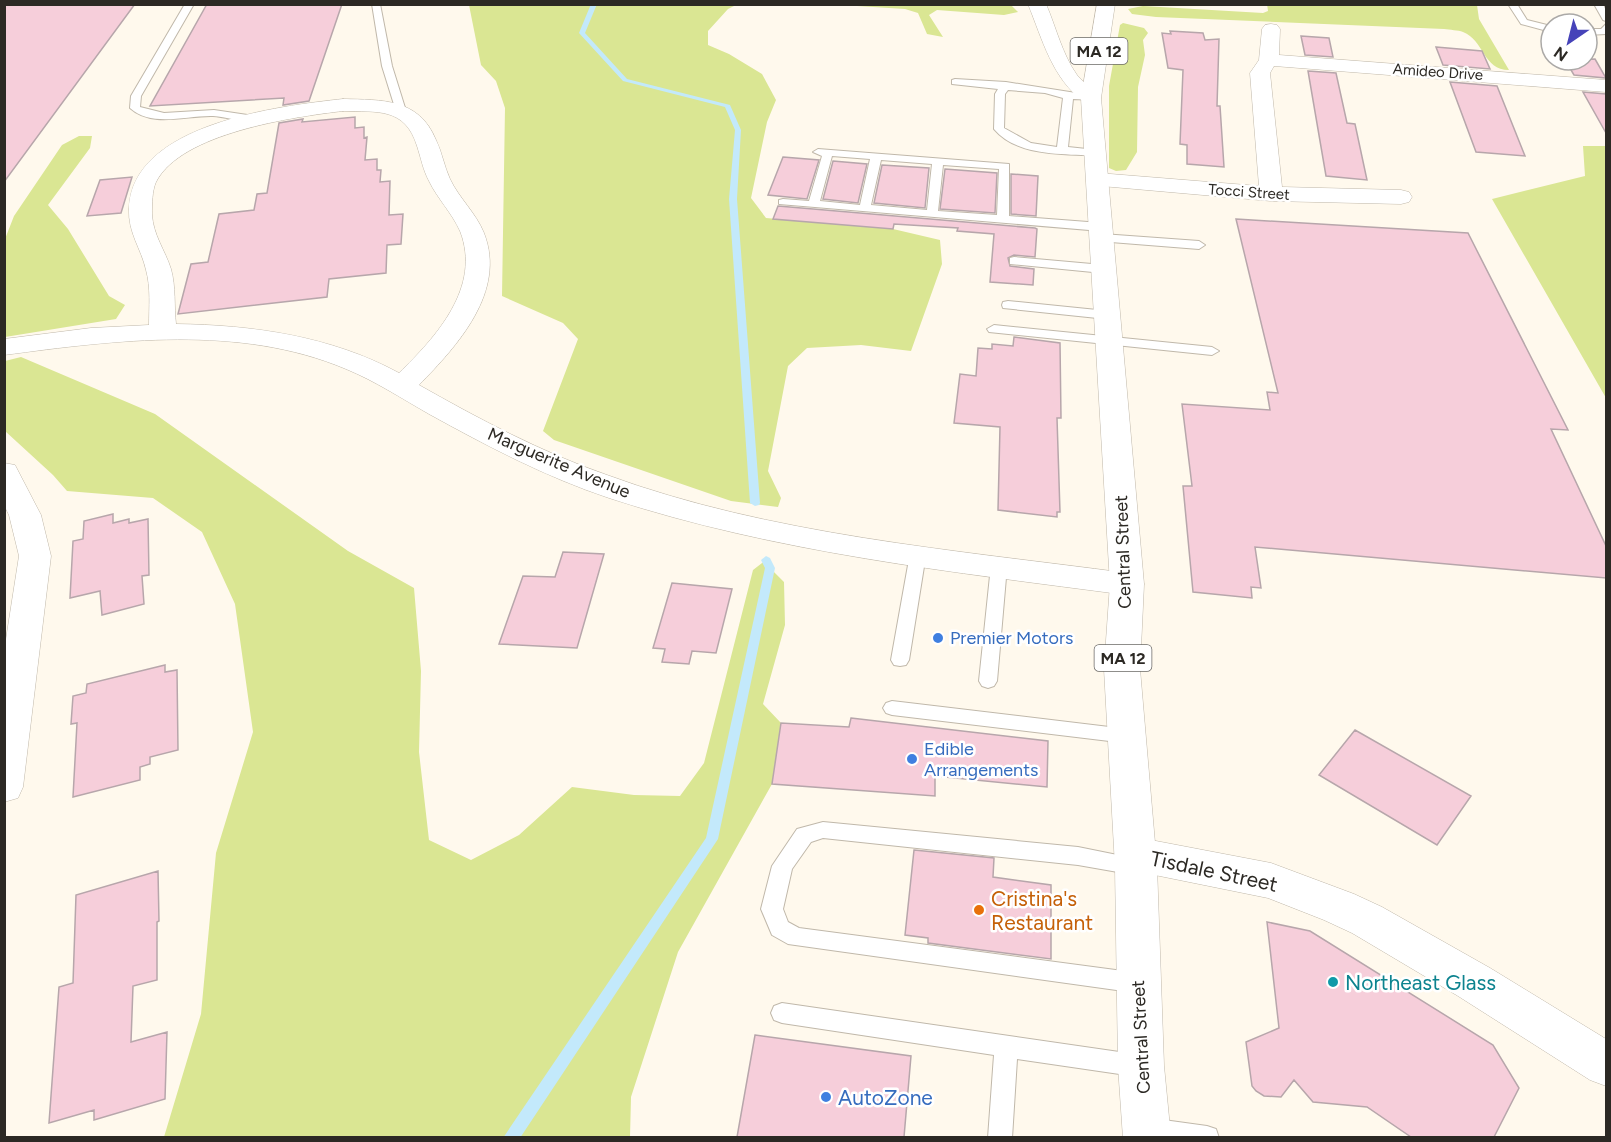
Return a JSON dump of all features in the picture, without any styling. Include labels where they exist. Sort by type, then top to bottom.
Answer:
[{"type":"street","points":[[1036,4],[1062,67],[1078,90],[1091,98]]},
{"type":"street","name":"Central Street","points":[[1106,4],[1091,98],[1128,584],[1122,669],[1136,860],[1141,1066],[1146,1133]]},
{"type":"street","points":[[1271,29],[1269,60],[1260,73],[1271,194]]},
{"type":"street","name":"Amideo Drive","points":[[1269,60],[1606,86]]},
{"type":"street","points":[[163,330],[159,271],[143,232],[141,196],[146,178],[157,163],[208,135],[257,119],[297,111],[349,105],[373,105],[401,111],[410,116],[422,130],[438,178],[462,214],[475,242],[477,274],[470,303],[438,350],[403,385]]},
{"type":"street","name":"Tocci Street","points":[[1097,166],[1271,194],[1401,196]]},
{"type":"street","name":"Marguerite Avenue","points":[[4,347],[101,334],[163,330],[239,334],[294,343],[347,359],[403,385],[432,404],[520,450],[616,490],[681,510],[798,538],[1128,584]]},
{"type":"street","points":[[4,472],[25,515],[36,555],[14,649],[4,787]]},
{"type":"street","name":"Tisdale Street","points":[[1136,860],[1271,881],[1339,907],[1474,982],[1606,1064]]},
{"type":"lane","points":[[190,4],[136,96],[135,108],[145,114],[173,117],[214,113],[257,119]]},
{"type":"lane","points":[[376,4],[387,66],[401,111]]},
{"type":"lane","points":[[1512,4],[1524,22],[1539,26]]},
{"type":"lane","points":[[1598,4],[1606,18]]},
{"type":"lane","points":[[955,82],[1006,85],[1091,98]]},
{"type":"lane","points":[[1006,85],[1000,94],[999,129],[1011,140],[1041,149],[1062,150],[1097,166]]},
{"type":"lane","points":[[1062,150],[1068,96]]},
{"type":"lane","points":[[814,204],[823,152],[1005,166],[1003,219]]},
{"type":"lane","points":[[865,208],[876,156]]},
{"type":"lane","points":[[932,214],[938,161]]},
{"type":"lane","points":[[783,202],[1003,219],[1102,245]]},
{"type":"lane","points":[[1014,261],[1102,245],[1199,245]]},
{"type":"lane","points":[[1008,305],[1212,351]]},
{"type":"lane","points":[[994,328],[1108,328]]},
{"type":"lane","points":[[900,660],[918,554]]},
{"type":"lane","points":[[988,681],[999,566]]},
{"type":"lane","points":[[892,708],[1126,736]]},
{"type":"lane","points":[[1136,860],[823,830],[804,835],[782,866],[771,909],[780,928],[796,937],[1138,983]]},
{"type":"lane","points":[[782,1012],[1141,1066]]},
{"type":"lane","points":[[1000,1137],[1006,1047]]},
{"type":"lane","points":[[1146,1133],[1207,1137]]},
{"type":"green space","points":[[1267,4],[1477,5],[1479,19],[1509,70],[1500,69],[1494,65],[1470,36],[1456,30],[1156,17],[1132,14],[1128,9],[1143,6],[1263,13],[1268,11]]},
{"type":"green space","points":[[469,5],[736,5],[728,9],[708,31],[708,45],[729,54],[762,74],[776,100],[767,122],[751,198],[766,218],[893,229],[940,240],[942,264],[911,351],[861,345],[807,348],[788,366],[768,471],[781,498],[778,507],[731,501],[554,440],[543,431],[578,339],[563,323],[502,296],[505,108],[496,81],[481,65]]},
{"type":"green space","points":[[841,5],[1011,5],[1018,12],[1004,15],[937,10],[929,15],[943,37],[927,34],[918,13],[905,9]]},
{"type":"green space","points":[[1123,23],[1144,28],[1148,33],[1143,40],[1145,55],[1138,87],[1137,152],[1126,170],[1116,171],[1109,168],[1109,86],[1120,25]]},
{"type":"green space","points":[[79,136],[92,136],[90,148],[48,205],[68,229],[109,296],[125,305],[116,319],[5,337],[5,239],[14,216],[62,145]]},
{"type":"green space","points":[[1583,146],[1606,146],[1606,398],[1492,199],[1585,176]]},
{"type":"green space","points":[[21,357],[155,414],[348,551],[414,588],[421,671],[419,752],[429,840],[471,860],[519,835],[572,787],[634,795],[680,796],[704,763],[753,570],[766,560],[770,568],[784,582],[785,625],[763,704],[781,723],[772,784],[678,952],[631,1097],[630,1137],[164,1137],[201,1014],[216,853],[253,732],[235,604],[202,532],[153,498],[67,491],[5,431],[5,361]]},
{"type":"building","points":[[4,4],[135,4],[4,182]]},
{"type":"building","points":[[207,4],[342,4],[309,101],[283,105],[284,98],[150,106]]},
{"type":"building","points":[[1170,31],[1203,33],[1205,40],[1219,39],[1217,106],[1220,106],[1224,167],[1187,164],[1187,145],[1180,144],[1183,70],[1168,68],[1162,33],[1171,34]]},
{"type":"building","points":[[1301,36],[1329,38],[1333,57],[1305,55]]},
{"type":"building","points":[[1436,47],[1482,51],[1490,69],[1443,65]]},
{"type":"building","points":[[1599,66],[1606,78],[1574,75],[1572,72],[1599,72]]},
{"type":"building","points":[[1308,71],[1336,73],[1347,123],[1355,124],[1367,180],[1326,176]]},
{"type":"building","points":[[1450,82],[1497,86],[1525,156],[1476,152]]},
{"type":"building","points":[[1583,92],[1606,94],[1606,133]]},
{"type":"building","points":[[355,117],[355,128],[364,127],[364,138],[367,137],[365,160],[377,159],[377,170],[381,170],[380,182],[390,181],[389,215],[403,214],[401,244],[387,245],[386,273],[329,279],[327,297],[178,314],[191,264],[208,262],[219,214],[254,210],[257,194],[267,193],[279,123],[303,119],[302,122]]},
{"type":"building","points":[[783,157],[819,160],[807,199],[768,195]]},
{"type":"building","points":[[833,161],[867,164],[858,203],[823,199]]},
{"type":"building","points":[[882,165],[929,168],[925,208],[874,203]]},
{"type":"building","points":[[945,169],[997,173],[995,213],[940,209]]},
{"type":"building","points":[[1011,174],[1038,176],[1036,216],[1011,214]]},
{"type":"building","points":[[132,177],[121,213],[87,216],[100,180]]},
{"type":"building","points":[[778,206],[1035,228],[1037,229],[1035,257],[1014,255],[1008,258],[1010,266],[1034,269],[1033,285],[990,282],[994,234],[957,231],[958,228],[894,224],[893,229],[773,219]]},
{"type":"building","points":[[1236,219],[1468,233],[1568,430],[1551,429],[1606,546],[1606,578],[1255,547],[1261,588],[1251,587],[1252,598],[1193,592],[1183,486],[1192,486],[1182,404],[1270,410],[1267,392],[1278,393]]},
{"type":"building","points":[[1014,337],[1060,343],[1061,418],[1057,418],[1060,512],[1057,512],[1057,517],[998,510],[1000,427],[954,423],[960,374],[976,376],[978,348],[992,349],[992,344],[1013,346]]},
{"type":"building","points":[[113,514],[113,523],[129,519],[129,523],[148,519],[149,575],[142,576],[144,604],[102,615],[100,591],[70,598],[73,541],[83,539],[84,521]]},
{"type":"building","points":[[563,552],[604,554],[577,648],[499,644],[523,576],[555,577]]},
{"type":"building","points":[[672,583],[732,589],[716,653],[692,651],[689,664],[662,662],[665,649],[653,648]]},
{"type":"building","points":[[165,665],[165,672],[177,670],[178,750],[150,757],[150,764],[140,767],[140,780],[73,797],[77,723],[71,724],[73,696],[86,693],[87,684]]},
{"type":"building","name":"Edible Arrangements","points":[[851,718],[1048,741],[1047,787],[935,776],[935,796],[772,784],[781,723],[849,727]]},
{"type":"building","points":[[1355,730],[1471,796],[1437,845],[1319,775]]},
{"type":"building","name":"Cristina's Restaurant","points":[[914,850],[994,858],[993,877],[1051,885],[1051,959],[928,943],[928,938],[905,935]]},
{"type":"building","points":[[158,871],[157,980],[133,986],[131,1042],[167,1032],[165,1099],[94,1120],[94,1110],[49,1123],[59,987],[73,983],[76,895]]},
{"type":"building","name":"Northeast Glass","points":[[1267,922],[1310,931],[1493,1045],[1519,1088],[1494,1137],[1411,1137],[1367,1107],[1313,1102],[1294,1080],[1281,1097],[1264,1096],[1256,1091],[1252,1086],[1246,1042],[1279,1028]]},
{"type":"building","name":"AutoZone","points":[[755,1035],[911,1056],[904,1137],[737,1137]]},
{"type":"waterway","points":[[594,4],[582,33],[625,80],[728,106],[738,130],[733,199],[755,503]]},
{"type":"waterway","points":[[511,1138],[712,839],[770,568],[766,560]]},
{"type":"place","name":"Premier Motors","points":[[938,638]]},
{"type":"place","name":"Edible Arrangements","points":[[912,759]]},
{"type":"place","name":"Cristina's Restaurant","points":[[979,910]]},
{"type":"place","name":"Northeast Glass","points":[[1333,982]]},
{"type":"place","name":"AutoZone","points":[[826,1097]]}]
